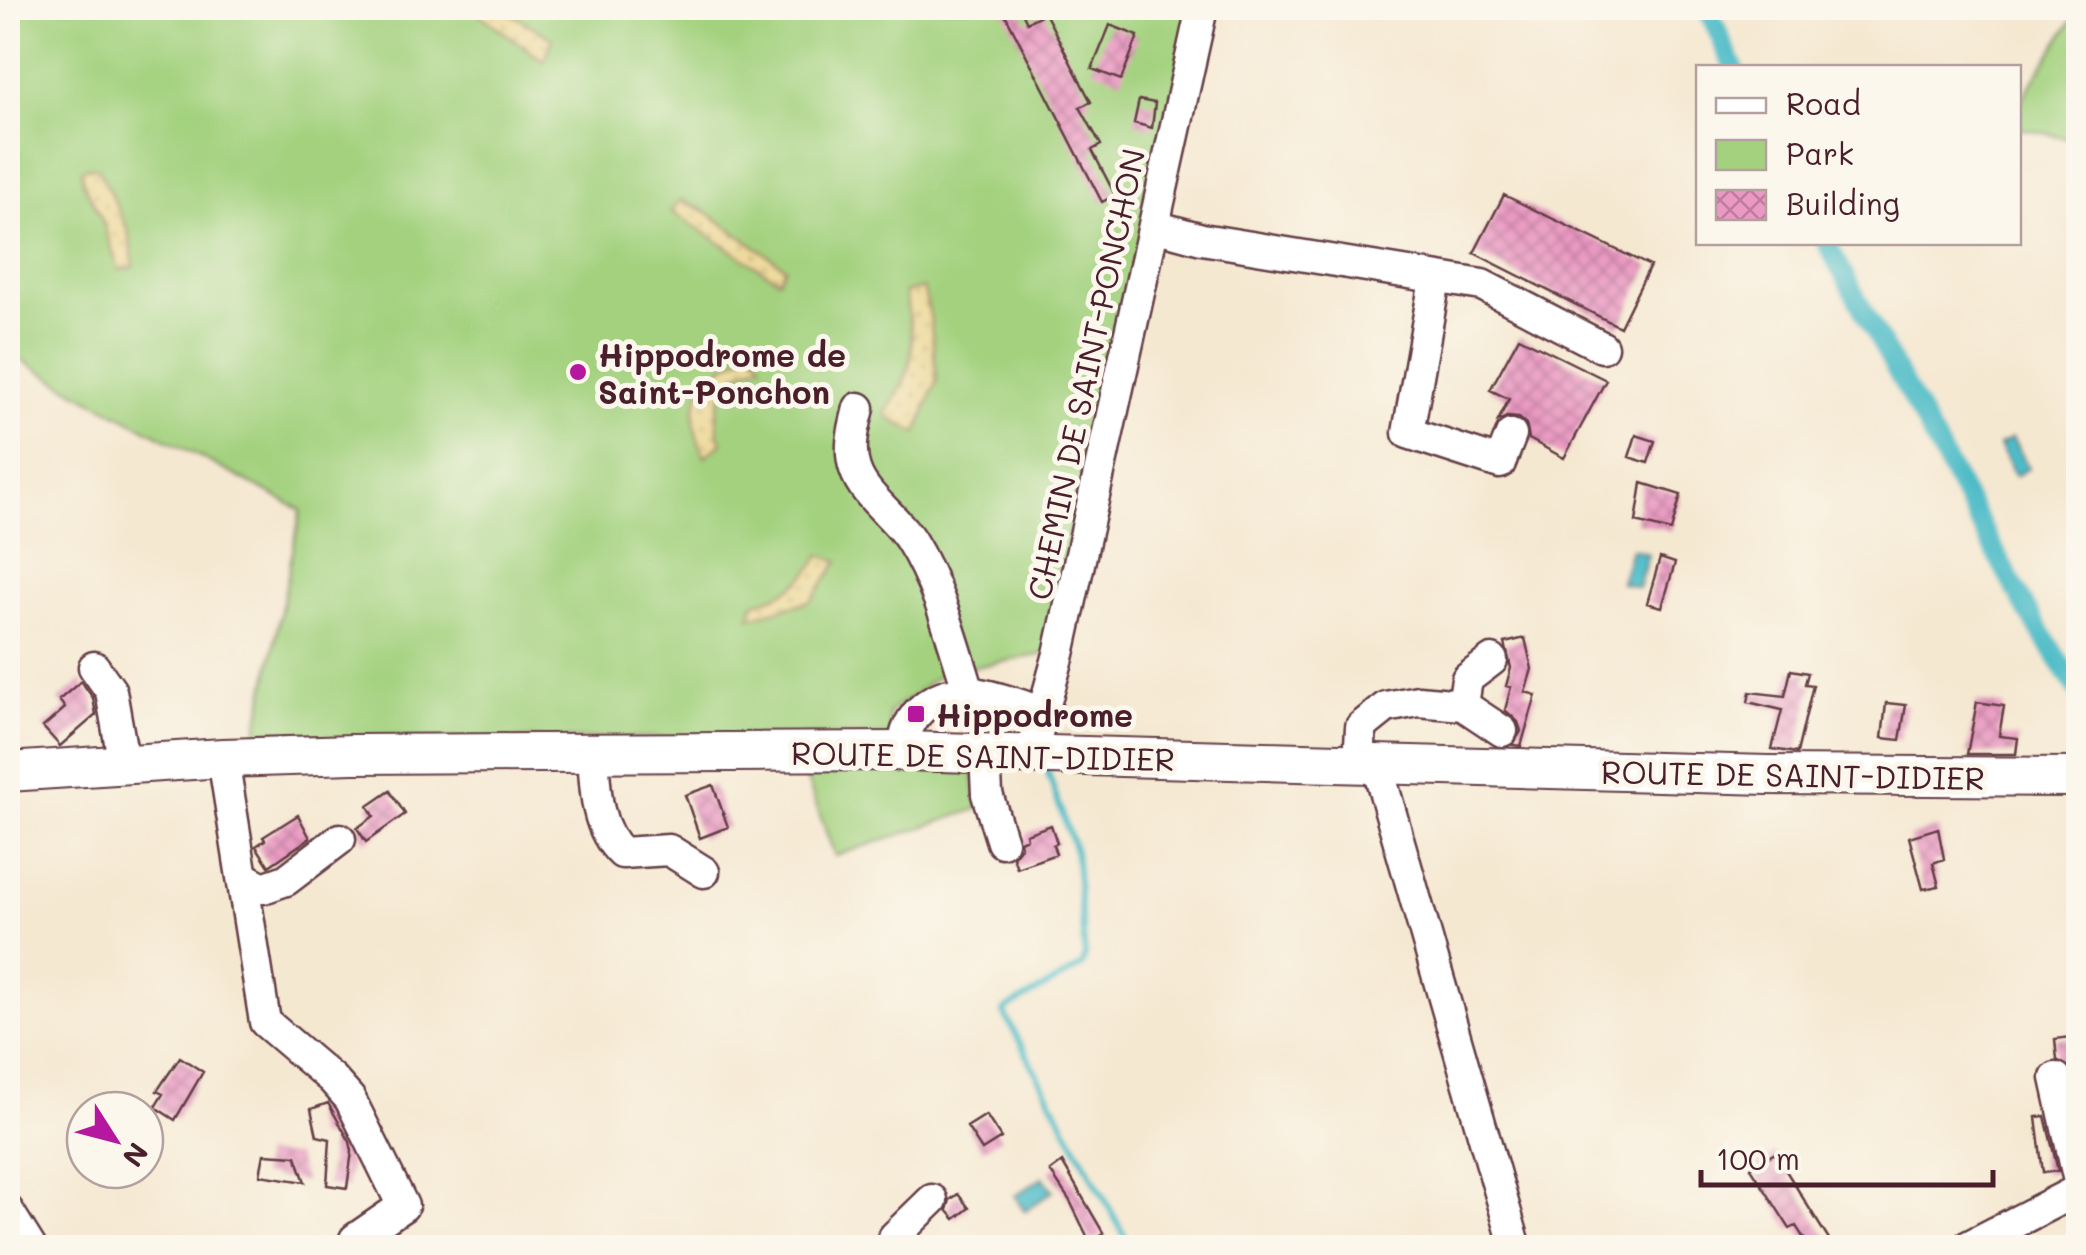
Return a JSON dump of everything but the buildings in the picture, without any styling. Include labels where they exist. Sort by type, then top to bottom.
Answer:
[{"type":"main road","name":"ROUTE DE SAINT-DIDIER","points":[[8,772],[223,758],[593,751],[904,751],[1729,774],[2078,777]]},
{"type":"street","name":"CHEMIN DE SAINT-PONCHON","points":[[1031,755],[1044,713],[1202,8]]},
{"type":"street","points":[[1154,226],[1202,239],[1482,286],[1602,347]]},
{"type":"street","points":[[1435,280],[1408,433],[1500,463],[1511,435]]},
{"type":"street","points":[[858,408],[851,451],[855,471],[897,521],[918,554],[969,692]]},
{"type":"street","points":[[1463,705],[1467,679],[1492,660]]},
{"type":"street","points":[[94,667],[111,691],[124,764]]},
{"type":"street","points":[[904,751],[907,728],[916,714],[945,695],[969,692],[1044,713]]},
{"type":"street","points":[[1502,731],[1463,705],[1418,701],[1386,707],[1361,727],[1367,762],[1516,1248]]},
{"type":"street","points":[[593,751],[595,789],[608,840],[622,853],[669,850],[704,872]]},
{"type":"street","points":[[984,754],[987,794],[1002,842]]},
{"type":"street","points":[[223,758],[265,1022],[350,1099],[403,1206],[355,1239]]},
{"type":"street","points":[[243,876],[263,888],[286,880],[340,840]]},
{"type":"street","points":[[2056,1078],[2076,1164]]},
{"type":"street","points":[[1965,1248],[2078,1190]]},
{"type":"street","points":[[892,1248],[894,1237],[932,1200]]},
{"type":"street","points":[[8,1211],[31,1248]]},
{"type":"green space","name":"Hippodrome de Saint-Ponchon","points":[[8,8],[1192,8],[1055,652],[942,673],[889,713],[891,736],[255,741],[301,510],[8,352]]},
{"type":"green space","points":[[2078,11],[2078,140],[2021,128],[2021,100]]},
{"type":"green space","points":[[802,766],[973,770],[978,809],[835,856]]},
{"type":"sand","points":[[463,8],[502,8],[553,39],[544,61],[475,11]]},
{"type":"sand","points":[[98,168],[128,230],[134,267],[119,270],[102,220],[83,182],[81,171]]},
{"type":"sand","points":[[681,200],[705,211],[785,267],[778,280],[671,211]]},
{"type":"sand","points":[[923,288],[937,380],[917,433],[888,418],[886,412],[904,382],[911,356],[905,293]]},
{"type":"sand","points":[[754,351],[762,364],[737,375],[722,394],[717,418],[722,443],[705,456],[694,420],[701,391],[722,368]]},
{"type":"sand","points":[[820,555],[839,561],[811,601],[750,617],[754,603],[793,586]]},
{"type":"water","points":[[2012,438],[2029,468],[2015,476],[1999,445]]},
{"type":"water","points":[[1631,549],[1648,554],[1638,588],[1621,583]]},
{"type":"water","points":[[1043,1177],[1053,1191],[1025,1211],[1015,1196]]},
{"type":"waterway","points":[[1707,8],[1733,65]]},
{"type":"waterway","points":[[1828,245],[2027,610],[2078,691]]},
{"type":"waterway","points":[[1047,770],[1075,851],[1085,956],[1082,966],[1003,1011],[1131,1248]]},
{"type":"place","name":"Hippodrome de Saint-Ponchon","points":[[578,372]]},
{"type":"place","name":"Hippodrome","points":[[916,714]]}]
